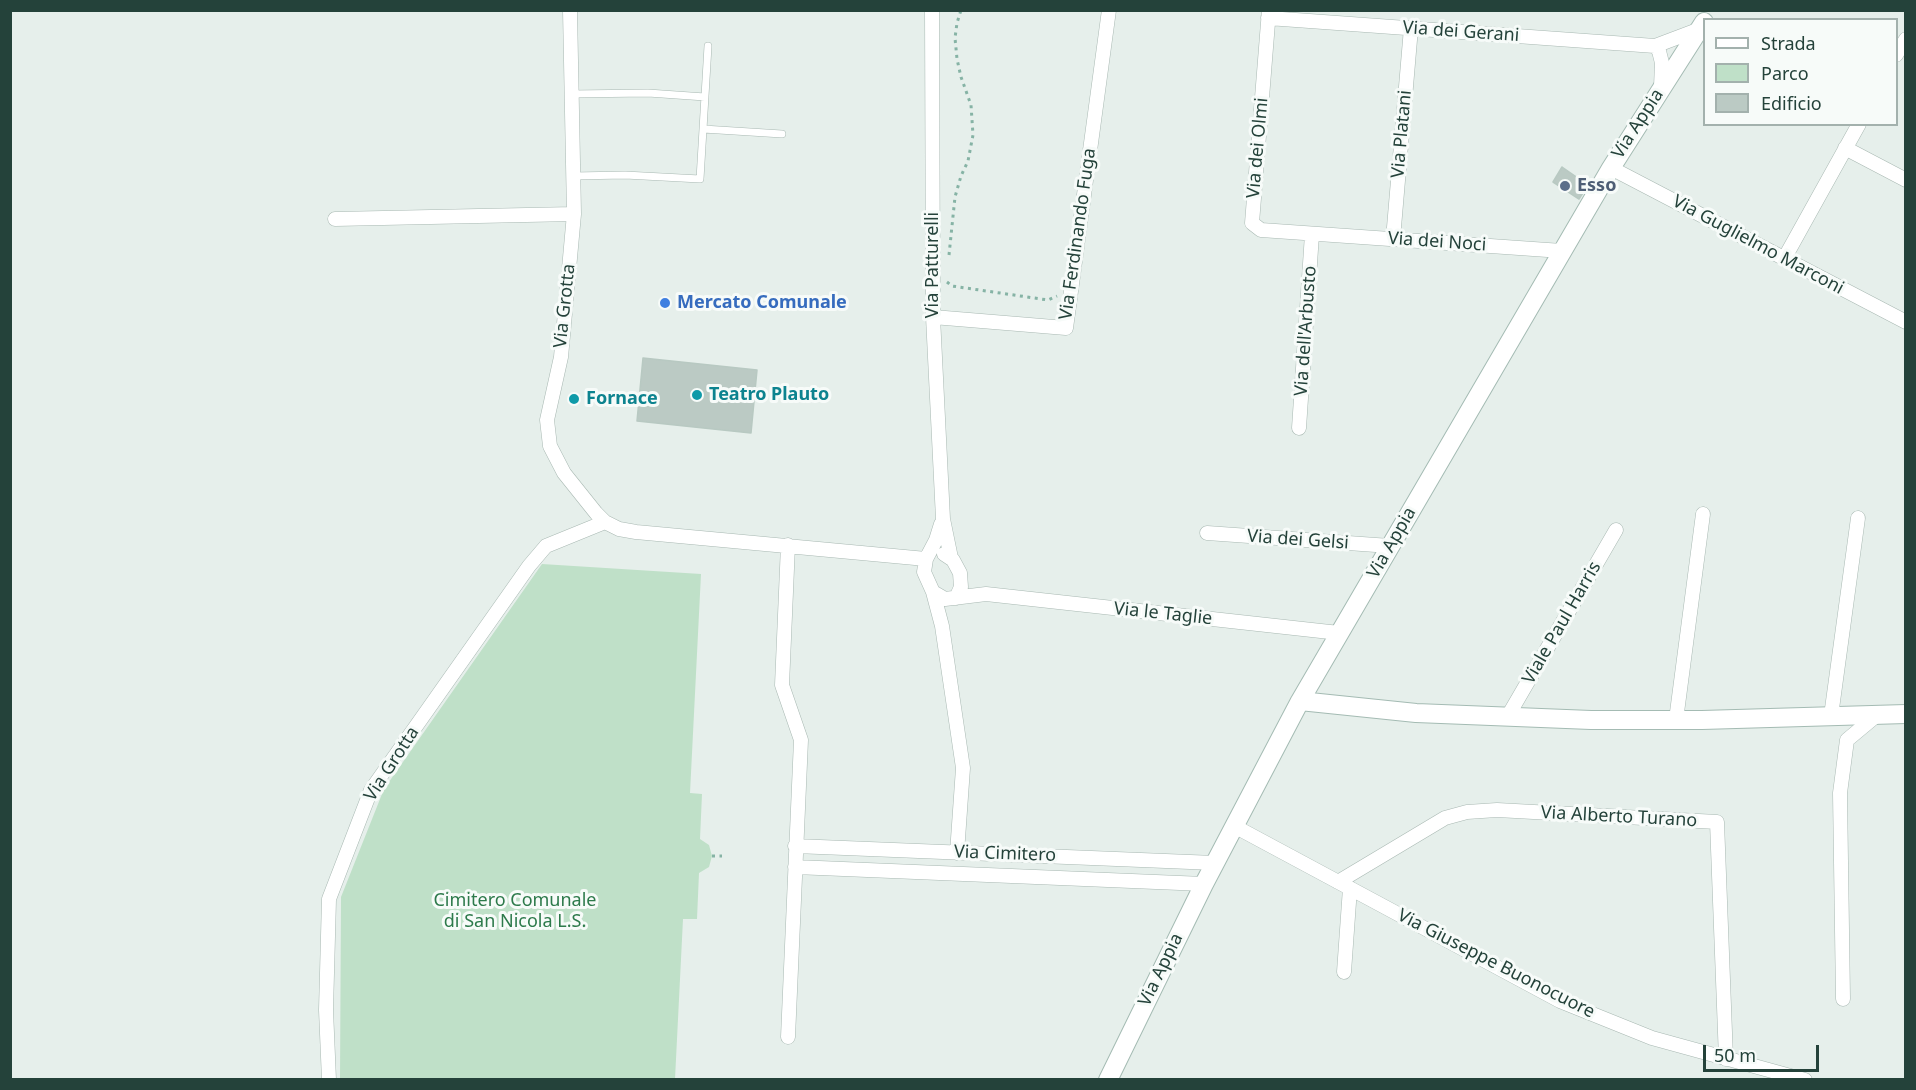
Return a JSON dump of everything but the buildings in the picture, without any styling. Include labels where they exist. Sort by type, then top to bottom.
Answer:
[{"type":"street","name":"Via Grotta","points":[[328,1080],[326,1010],[329,899],[372,790],[529,566],[546,546],[605,522],[564,473],[556,459],[547,432],[549,405],[561,357],[574,214],[570,10]]},
{"type":"street","name":"Via Patturelli","points":[[932,10],[933,317],[943,519],[951,558],[958,566],[961,580]]},
{"type":"street","name":"Via Ferdinando Fuga","points":[[933,317],[1066,328],[1109,10]]},
{"type":"street","name":"Via dei Gerani","points":[[1269,14],[1411,28],[1655,46],[1703,23]]},
{"type":"street","name":"Via dei Olmi","points":[[1269,14],[1252,223],[1261,230],[1312,234]]},
{"type":"street","name":"Via Appia","points":[[1110,1079],[1215,862],[1300,701],[1611,168],[1703,25]]},
{"type":"street","name":"Via Platani","points":[[1393,239],[1411,28]]},
{"type":"street","points":[[1655,46],[1662,63],[1660,90]]},
{"type":"street","points":[[1784,259],[1857,126]]},
{"type":"street","points":[[1845,148],[1905,180]]},
{"type":"street","name":"Via Guglielmo Marconi","points":[[1611,168],[1905,322]]},
{"type":"street","points":[[335,219],[574,214]]},
{"type":"street","name":"Via dei Noci","points":[[1312,234],[1562,251]]},
{"type":"street","name":"Via dell'Arbusto","points":[[1299,429],[1312,234]]},
{"type":"street","points":[[1676,720],[1703,514]]},
{"type":"street","points":[[1831,716],[1858,518]]},
{"type":"street","name":"Via Patturelli","points":[[927,561],[943,519]]},
{"type":"street","points":[[605,522],[619,529],[636,532],[788,545],[927,561],[941,553],[951,558]]},
{"type":"street","name":"Viale Paul Harris","points":[[1508,716],[1616,530]]},
{"type":"street","name":"Via dei Gelsi","points":[[1207,533],[1390,546]]},
{"type":"street","points":[[788,545],[782,685],[801,740],[788,1037]]},
{"type":"street","points":[[927,561],[942,626],[963,768],[957,853]]},
{"type":"street","points":[[942,626],[953,598],[960,592],[961,580]]},
{"type":"street","name":"Via le Taglie","points":[[961,580],[986,594]]},
{"type":"street","points":[[933,592],[939,596],[953,598]]},
{"type":"street","name":"Via le Taglie","points":[[953,598],[986,594],[1339,633]]},
{"type":"street","points":[[1300,701],[1416,713],[1676,720],[1905,714]]},
{"type":"street","points":[[1843,999],[1840,793],[1847,740],[1877,715]]},
{"type":"street","name":"Via Alberto Turano","points":[[1344,885],[1445,818],[1467,812],[1497,810],[1717,822],[1726,1059]]},
{"type":"street","name":"Via Giuseppe Buonocuore","points":[[1234,826],[1560,1001],[1652,1038],[1805,1080]]},
{"type":"street","name":"Via Cimitero","points":[[795,846],[1215,862]]},
{"type":"street","name":"Via Cimitero","points":[[795,867],[1204,884]]},
{"type":"street","points":[[1344,885],[1344,972]]},
{"type":"lane","points":[[574,176],[625,175],[700,179],[708,46]]},
{"type":"lane","points":[[572,94],[648,93],[705,97]]},
{"type":"lane","points":[[703,129],[782,134]]},
{"type":"path","points":[[948,261],[955,197],[968,161],[973,135],[971,105],[961,77],[955,38],[961,10]]},
{"type":"path","points":[[946,274],[946,282],[952,286],[1048,300],[1061,292]]},
{"type":"path","points":[[712,856],[722,856]]},
{"type":"green space","name":"Cimitero Comunale di San Nicola L.S.","points":[[542,564],[701,574],[690,793],[702,794],[700,839],[709,845],[712,856],[709,867],[699,873],[697,919],[683,919],[675,1079],[340,1079],[341,897],[384,789]]},
{"type":"place","name":"Esso","points":[[1565,186]]},
{"type":"place","name":"Mercato Comunale","points":[[665,303]]},
{"type":"place","name":"Teatro Plauto","points":[[697,395]]},
{"type":"place","name":"Fornace","points":[[574,399]]}]
